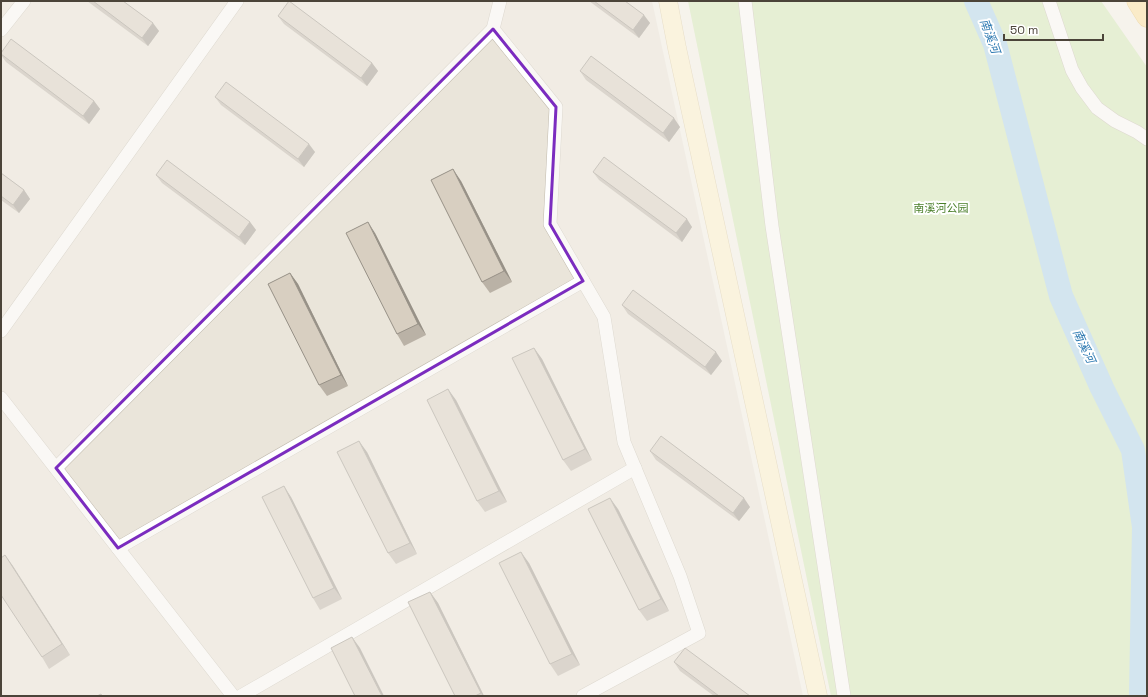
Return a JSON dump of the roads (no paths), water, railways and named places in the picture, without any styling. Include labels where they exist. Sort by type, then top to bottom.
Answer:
[{"type":"main road","points":[[1137,1],[1147,17]]},
{"type":"street","points":[[1,30],[24,1]]},
{"type":"street","points":[[1,331],[237,1]]},
{"type":"street","points":[[56,468],[493,29],[500,1]]},
{"type":"street","points":[[668,1],[818,696]]},
{"type":"street","points":[[745,1],[772,226],[844,696]]},
{"type":"street","points":[[1049,1],[1072,70],[1082,88],[1097,108],[1115,121],[1147,139]]},
{"type":"street","points":[[493,29],[556,108],[550,224],[604,317],[624,442],[680,576],[699,633],[583,696]]},
{"type":"street","points":[[118,548],[583,281]]},
{"type":"street","points":[[1,398],[233,696]]},
{"type":"street","points":[[241,696],[635,468]]},
{"type":"waterway","name":"南溪河","points":[[976,1],[995,44],[1061,296],[1102,388],[1133,450],[1144,527],[1141,696]]},
{"type":"park label","name":"南溪河公园","points":[[941,208]]}]
